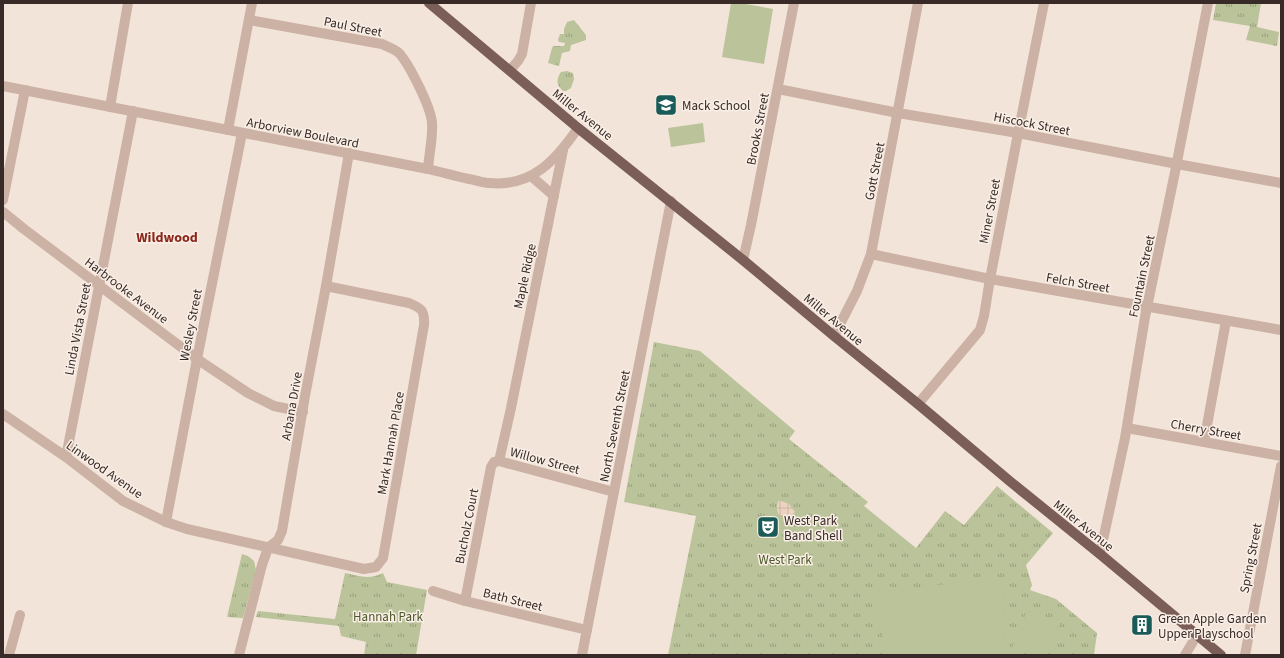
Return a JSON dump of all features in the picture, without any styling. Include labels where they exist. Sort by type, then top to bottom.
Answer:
[{"type":"main road","name":"Miller Avenue","points":[[429,3],[578,128],[744,260],[1221,655]]},
{"type":"street","points":[[110,107],[128,3]]},
{"type":"street","points":[[228,130],[252,3]]},
{"type":"street","points":[[510,70],[522,54],[531,3]]},
{"type":"street","name":"Brooks Street","points":[[744,260],[794,3]]},
{"type":"street","name":"Gott Street","points":[[834,336],[857,291],[871,254],[918,3]]},
{"type":"street","name":"Miner Street","points":[[918,404],[980,330],[984,316],[1044,3]]},
{"type":"street","name":"Fountain Street","points":[[1100,554],[1127,428],[1147,307],[1177,164],[1208,3]]},
{"type":"street","name":"Paul Street","points":[[249,20],[382,44],[398,51],[409,66],[432,120],[432,135],[428,169]]},
{"type":"street","name":"Arborview Boulevard","points":[[3,86],[349,153],[488,183],[518,182],[531,176],[563,150],[578,128]]},
{"type":"street","name":"Hiscock Street","points":[[778,89],[1281,183]]},
{"type":"street","points":[[3,200],[25,90]]},
{"type":"street","name":"Linda Vista Street","points":[[66,457],[133,112]]},
{"type":"street","name":"Wesley Street","points":[[166,522],[242,133]]},
{"type":"street","name":"Maple Ridge","points":[[511,408],[563,150]]},
{"type":"street","name":"Arbana Drive","points":[[240,655],[262,565],[268,548],[278,540],[282,531],[349,153]]},
{"type":"street","points":[[531,176],[554,196]]},
{"type":"street","name":"North Seventh Street","points":[[582,655],[671,201]]},
{"type":"street","name":"Harbrooke Avenue","points":[[3,212],[197,359],[248,393],[274,406],[303,412]]},
{"type":"street","name":"Felch Street","points":[[871,254],[990,279],[1281,330]]},
{"type":"street","name":"Mark Hannah Place","points":[[268,548],[364,569],[376,567],[383,558],[424,325],[424,315],[420,308],[409,303],[326,286]]},
{"type":"street","points":[[1204,442],[1226,321]]},
{"type":"street","name":"Willow Street","points":[[511,408],[499,461],[614,492]]},
{"type":"street","name":"Linwood Avenue","points":[[3,414],[66,457],[123,501],[166,522],[187,529],[268,548]]},
{"type":"street","name":"Cherry Street","points":[[1127,428],[1281,456]]},
{"type":"street","name":"Bucholz Court","points":[[465,600],[491,467],[494,462],[499,461]]},
{"type":"street","name":"Spring Street","points":[[1245,655],[1281,466]]},
{"type":"street","name":"Bath Street","points":[[433,591],[587,630]]},
{"type":"street","points":[[9,655],[20,615]]},
{"type":"street","points":[[1185,655],[1197,635]]},
{"type":"green space","points":[[731,3],[740,3],[773,9],[764,64],[722,57]]},
{"type":"green space","points":[[1216,3],[1261,3],[1257,27],[1279,32],[1277,46],[1246,40],[1250,26],[1213,20]]},
{"type":"green space","points":[[574,20],[586,35],[586,40],[571,45],[570,51],[562,53],[559,66],[548,63],[553,46],[564,46],[565,43],[559,42],[558,40],[560,34],[564,34],[564,29],[567,22]]},
{"type":"green space","points":[[567,71],[573,73],[574,79],[571,88],[563,91],[558,84],[558,77],[561,72]]},
{"type":"green space","points":[[703,123],[705,142],[671,147],[668,128]]},
{"type":"green space","name":"West Park","points":[[654,342],[700,351],[795,431],[789,439],[868,502],[864,506],[916,548],[945,511],[964,525],[997,486],[1053,533],[1026,565],[1032,585],[1030,590],[1056,599],[1097,633],[1094,655],[668,655],[696,516],[624,502]]},
{"type":"green space","points":[[242,554],[248,556],[254,561],[256,570],[243,618],[227,617]]},
{"type":"green space","name":"Hannah Park","points":[[345,573],[369,577],[383,573],[387,582],[427,590],[416,655],[364,655],[366,642],[341,636],[339,626],[256,617],[258,611],[335,619]]},
{"type":"green space","points":[[996,582],[1004,590],[1004,655],[892,655],[879,625],[876,601],[877,592],[956,583]]},
{"type":"green space","points":[[1026,611],[1042,614],[1044,617],[1060,621],[1057,633],[1053,633],[1047,655],[1037,655],[1012,649],[1016,636],[1020,636]]},
{"type":"shaded area","points":[[779,500],[789,504],[795,512],[790,516],[785,517],[779,515],[777,504]]},
{"type":"place","name":"Mack School","points":[[666,105]]},
{"type":"place","name":"West Park Band Shell","points":[[768,527]]},
{"type":"place","name":"Green Apple Garden Upper Playschool","points":[[1142,625]]},
{"type":"district","name":"Wildwood","points":[[167,237]]}]
